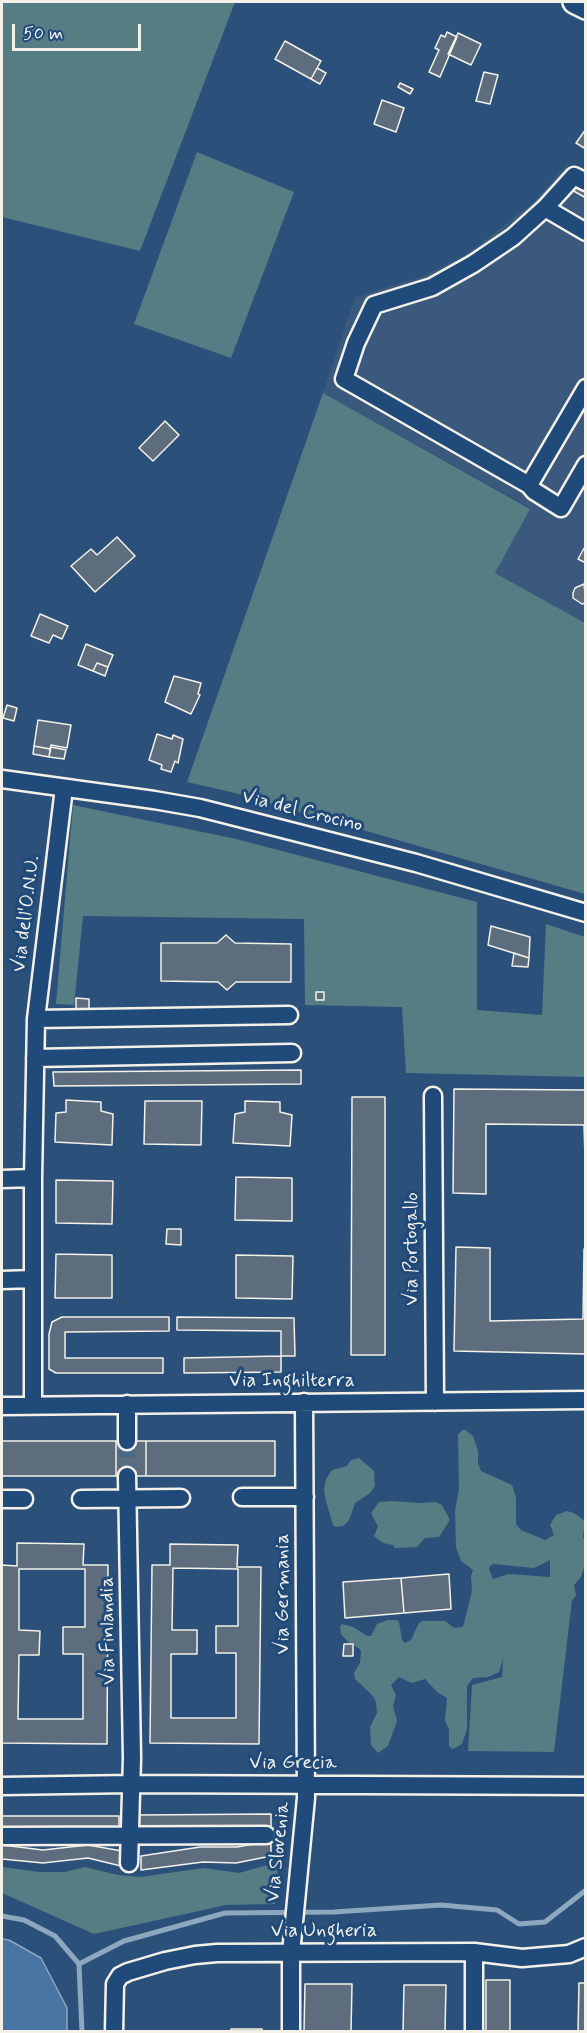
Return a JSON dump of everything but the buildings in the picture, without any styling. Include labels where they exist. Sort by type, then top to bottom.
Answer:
[{"type":"main road","points":[[574,2],[585,8]]},
{"type":"street","points":[[585,182],[574,176],[545,208],[513,237],[474,264],[432,287],[374,304],[356,343],[344,380],[529,486],[561,508],[585,465]]},
{"type":"street","points":[[545,208],[585,232]]},
{"type":"street","points":[[529,486],[585,388]]},
{"type":"street","name":"Via del Crocino","points":[[2,779],[206,809],[416,863],[585,913]]},
{"type":"street","name":"Via dell'O.N.U.","points":[[33,1405],[36,1019],[64,788]]},
{"type":"street","points":[[36,1019],[289,1015]]},
{"type":"street","points":[[35,1058],[292,1053]]},
{"type":"street","name":"Via Portogallo","points":[[432,1096],[435,1402]]},
{"type":"street","points":[[2,1179],[33,1178]]},
{"type":"street","points":[[2,1280],[33,1279]]},
{"type":"street","name":"Via Inghilterra","points":[[2,1406],[585,1401]]},
{"type":"street","name":"Via Germania","points":[[304,1402],[306,1785]]},
{"type":"street","points":[[127,1404],[127,1441]]},
{"type":"street","name":"Via Finlandia","points":[[127,1476],[131,1784],[129,1863]]},
{"type":"street","points":[[242,1497],[305,1497]]},
{"type":"street","points":[[81,1500],[182,1498]]},
{"type":"street","points":[[2,1499],[24,1499]]},
{"type":"street","name":"Via Grecia","points":[[2,1786],[131,1784],[585,1786]]},
{"type":"street","name":"Via Slovenia","points":[[291,2031],[295,1895],[306,1785]]},
{"type":"street","points":[[2,1836],[266,1835]]},
{"type":"street","name":"Via Ungheria","points":[[114,2031],[115,1984],[120,1976],[128,1971],[165,1961],[217,1953],[292,1946],[474,1953],[522,1958],[568,1954],[585,1947]]},
{"type":"street","points":[[474,1953],[474,2031]]},
{"type":"shaded area","points":[[567,164],[585,174],[585,623],[495,573],[530,508],[323,393],[355,297],[421,277],[464,256],[534,202]]},
{"type":"shaded area","points":[[2,1939],[9,1940],[41,1958],[67,2008],[67,2031],[2,2031]]},
{"type":"green space","points":[[2,2],[235,2],[140,251],[2,217]]},
{"type":"green space","points":[[197,152],[294,192],[231,358],[134,324]]},
{"type":"green space","points":[[323,393],[530,509],[495,573],[585,623],[585,894],[231,792],[187,782]]},
{"type":"green space","points":[[73,805],[236,839],[477,902],[477,1010],[542,1015],[546,924],[585,937],[585,1077],[406,1073],[402,1007],[305,1005],[304,919],[83,916],[74,1005],[56,1004]]},
{"type":"green space","points":[[464,1429],[473,1436],[481,1471],[512,1485],[516,1497],[516,1524],[521,1530],[545,1540],[554,1535],[550,1525],[556,1515],[567,1511],[585,1521],[583,1537],[585,1564],[581,1577],[574,1585],[576,1596],[572,1600],[554,1752],[468,1751],[472,1685],[502,1677],[503,1659],[499,1672],[488,1677],[473,1678],[467,1686],[467,1729],[462,1744],[452,1749],[449,1746],[449,1730],[445,1720],[447,1698],[437,1692],[425,1679],[412,1683],[399,1677],[391,1685],[396,1695],[393,1706],[397,1721],[388,1746],[378,1753],[371,1745],[370,1727],[377,1713],[376,1702],[373,1696],[355,1679],[354,1673],[360,1663],[361,1652],[341,1634],[340,1627],[342,1624],[353,1627],[371,1636],[377,1624],[396,1620],[399,1622],[402,1640],[405,1643],[411,1640],[422,1621],[445,1621],[454,1628],[463,1627],[472,1591],[473,1570],[461,1561],[456,1547],[455,1510],[459,1489],[458,1434]],"holes":[[[550,1560],[550,1577],[509,1574],[493,1579],[489,1569],[493,1564],[534,1568]]]},
{"type":"green space","points":[[359,1458],[374,1471],[375,1486],[370,1493],[355,1503],[349,1520],[343,1526],[336,1527],[333,1525],[326,1501],[324,1490],[326,1479],[332,1470],[347,1466],[351,1460]]},
{"type":"green space","points":[[379,1502],[435,1502],[442,1505],[450,1520],[439,1537],[425,1538],[417,1547],[395,1548],[374,1536],[378,1526],[371,1513]]},
{"type":"green space","points":[[278,1862],[275,1904],[226,1905],[94,1934],[2,1893],[2,1867],[40,1872],[65,1872],[85,1867],[118,1875],[140,1877],[204,1868],[239,1873]]},
{"type":"waterway","points":[[79,1964],[124,1941],[225,1913],[334,1912],[441,1905],[497,1910],[519,1924],[545,1922],[586,1890]]},
{"type":"waterway","points":[[2,1916],[24,1920],[55,1936],[79,1964],[82,2032]]},
{"type":"tunnel","points":[[127,1441],[127,1476]]}]
